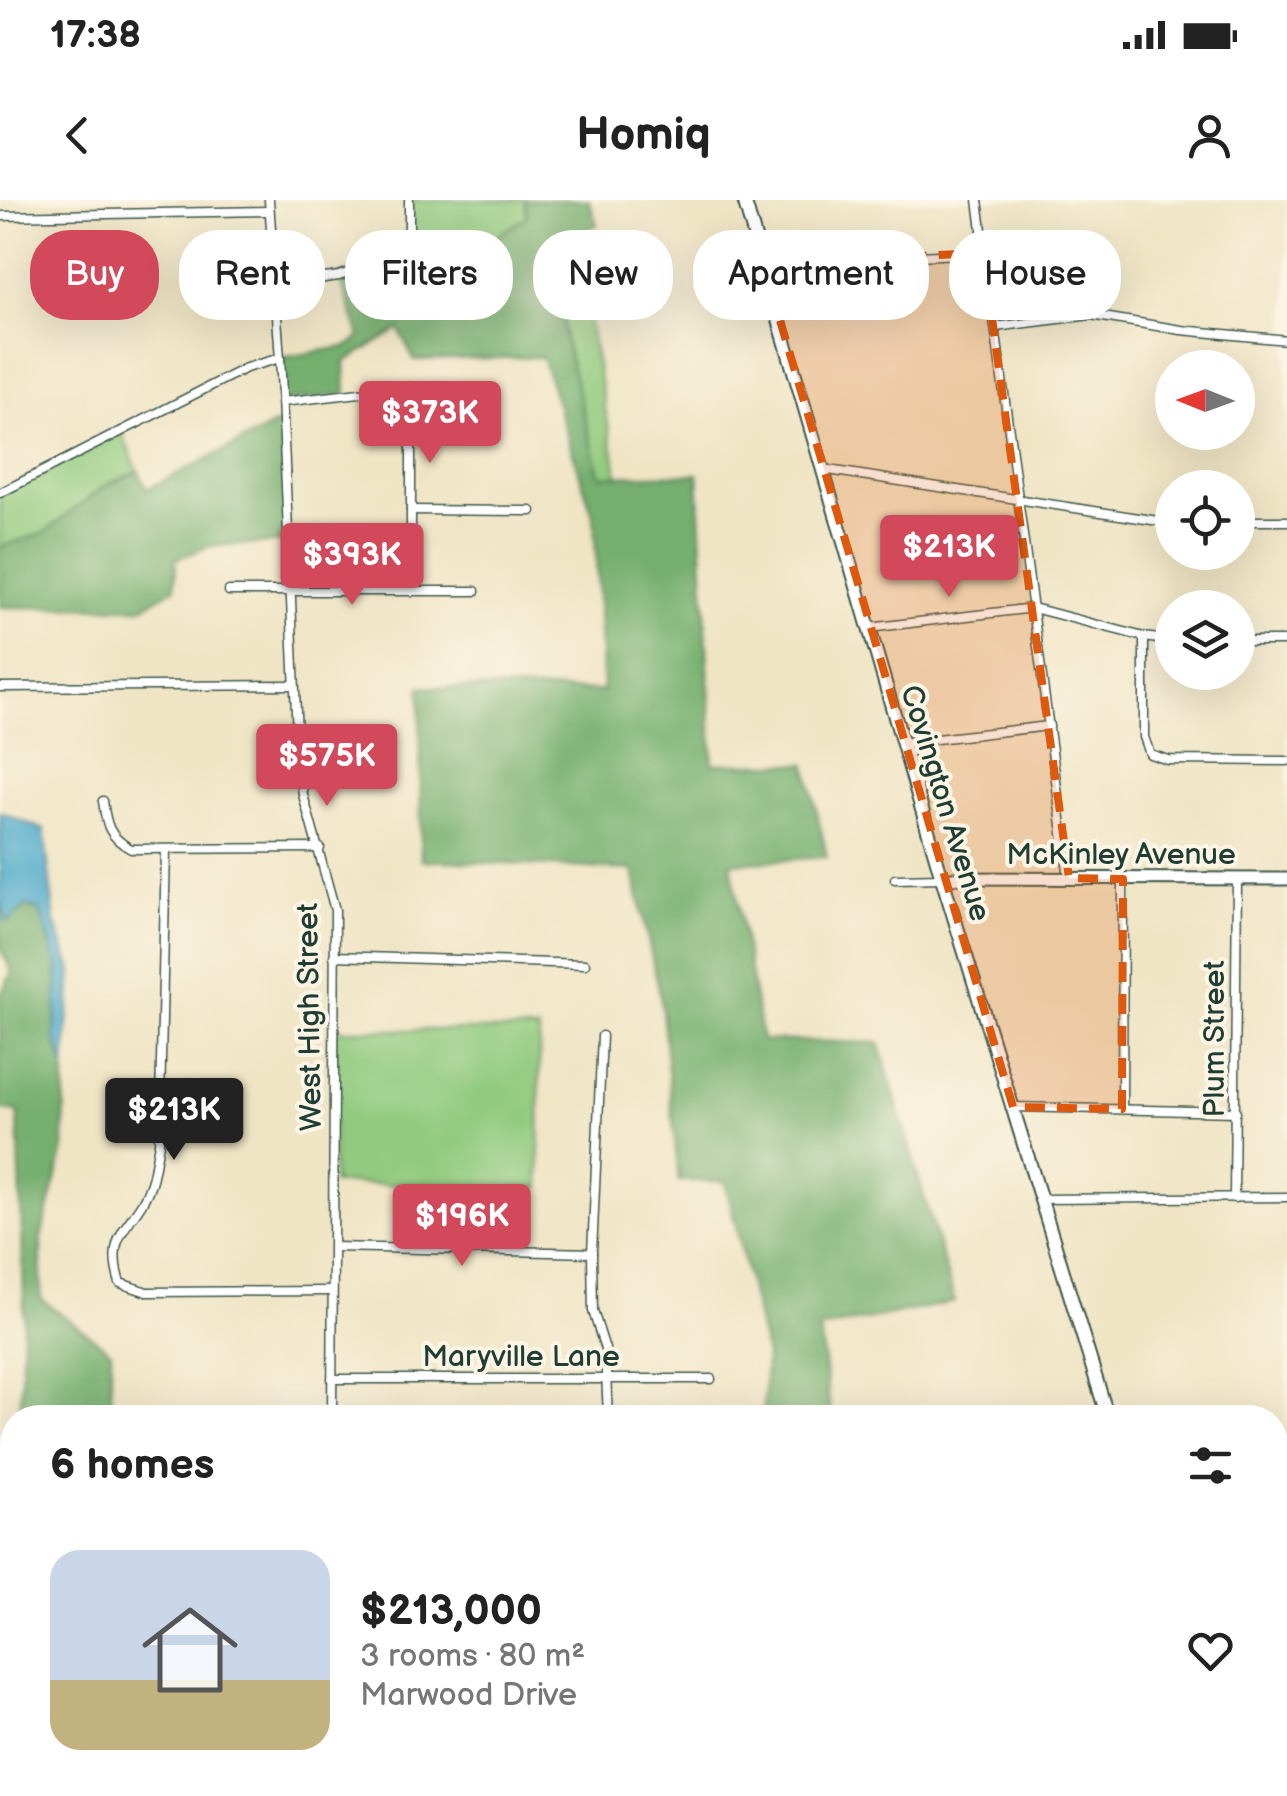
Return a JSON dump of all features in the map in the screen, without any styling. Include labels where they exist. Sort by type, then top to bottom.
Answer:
[{"type":"main road","name":"Covington Avenue","points":[[744,200],[753,230]]},
{"type":"main road","name":"Covington Avenue","points":[[779,320],[942,878],[1104,1405]]},
{"type":"street","points":[[131,200],[131,214]]},
{"type":"street","name":"West High Street","points":[[269,200],[270,230]]},
{"type":"street","points":[[325,278],[390,260],[406,248],[409,200]]},
{"type":"street","points":[[978,200],[981,230]]},
{"type":"street","points":[[0,216],[269,211]]},
{"type":"street","points":[[995,328],[1090,315],[1181,330],[1287,340]]},
{"type":"street","name":"West High Street","points":[[277,320],[302,795],[335,910],[332,1405]]},
{"type":"street","points":[[994,320],[1069,878]]},
{"type":"street","points":[[0,493],[246,368],[280,358]]},
{"type":"street","points":[[282,402],[412,388],[411,591]]},
{"type":"street","points":[[822,469],[1155,520]]},
{"type":"street","points":[[411,510],[530,511]]},
{"type":"street","points":[[1255,521],[1287,521]]},
{"type":"street","points":[[228,592],[475,591]]},
{"type":"street","points":[[869,628],[1033,608],[1155,639]]},
{"type":"street","points":[[1144,637],[1144,737],[1150,754],[1168,760],[1287,761]]},
{"type":"street","points":[[1255,641],[1287,641]]},
{"type":"street","points":[[0,686],[294,685]]},
{"type":"street","points":[[902,743],[1049,726]]},
{"type":"street","points":[[104,800],[106,825],[115,840],[131,849],[320,848]]},
{"type":"street","points":[[166,850],[159,1144],[151,1185],[133,1219],[121,1232],[113,1261],[120,1283],[148,1292],[332,1291]]},
{"type":"street","name":"McKinley Avenue","points":[[896,879],[1287,880]]},
{"type":"street","points":[[1122,1109],[1123,879]]},
{"type":"street","name":"Plum Street","points":[[1234,1198],[1237,880]]},
{"type":"street","points":[[334,956],[586,964]]},
{"type":"street","points":[[602,1036],[592,1253],[593,1312],[605,1349],[608,1405]]},
{"type":"street","points":[[1012,1107],[1236,1112]]},
{"type":"street","points":[[1042,1199],[1287,1197]]},
{"type":"street","points":[[334,1247],[592,1253]]},
{"type":"street","name":"Maryville Lane","points":[[332,1378],[711,1379]]},
{"type":"highlighted area","points":[[983,253],[1069,878],[1123,879],[1122,1109],[1013,1107],[763,263]]},
{"type":"green space","points":[[409,200],[525,200],[528,216],[507,230],[407,230]]},
{"type":"green space","points":[[525,200],[589,200],[597,225],[584,230],[533,230],[533,320],[563,320],[600,476],[698,474],[713,764],[806,764],[827,857],[731,863],[762,1040],[879,1043],[955,1302],[820,1329],[830,1405],[764,1405],[766,1355],[725,1181],[679,1181],[661,1000],[633,870],[421,860],[420,687],[603,691],[594,518],[542,357],[414,360],[399,329],[345,362],[346,394],[282,402],[280,358],[349,346],[360,336],[354,320],[513,320],[513,230],[506,230],[527,216]]},
{"type":"green space","points":[[563,320],[588,320],[618,476],[600,476]]},
{"type":"green space","points":[[283,421],[288,542],[210,546],[176,559],[175,588],[141,608],[0,607],[0,547],[44,533],[105,486],[138,471],[147,489]]},
{"type":"green space","points":[[121,431],[138,471],[104,486],[44,533],[0,547],[0,493]]},
{"type":"green space","points":[[0,902],[7,922],[27,906],[40,911],[58,967],[55,1038],[65,1068],[64,1149],[41,1237],[41,1299],[111,1351],[111,1405],[20,1405],[24,1298],[18,1112],[0,1109],[0,997],[12,972],[0,948]]},
{"type":"green space","points":[[333,1030],[539,1030],[540,1188],[333,1183]]},
{"type":"water","points":[[0,812],[44,830],[55,922],[72,971],[65,1068],[55,1038],[58,967],[40,911],[27,906],[7,922],[0,902]]}]
